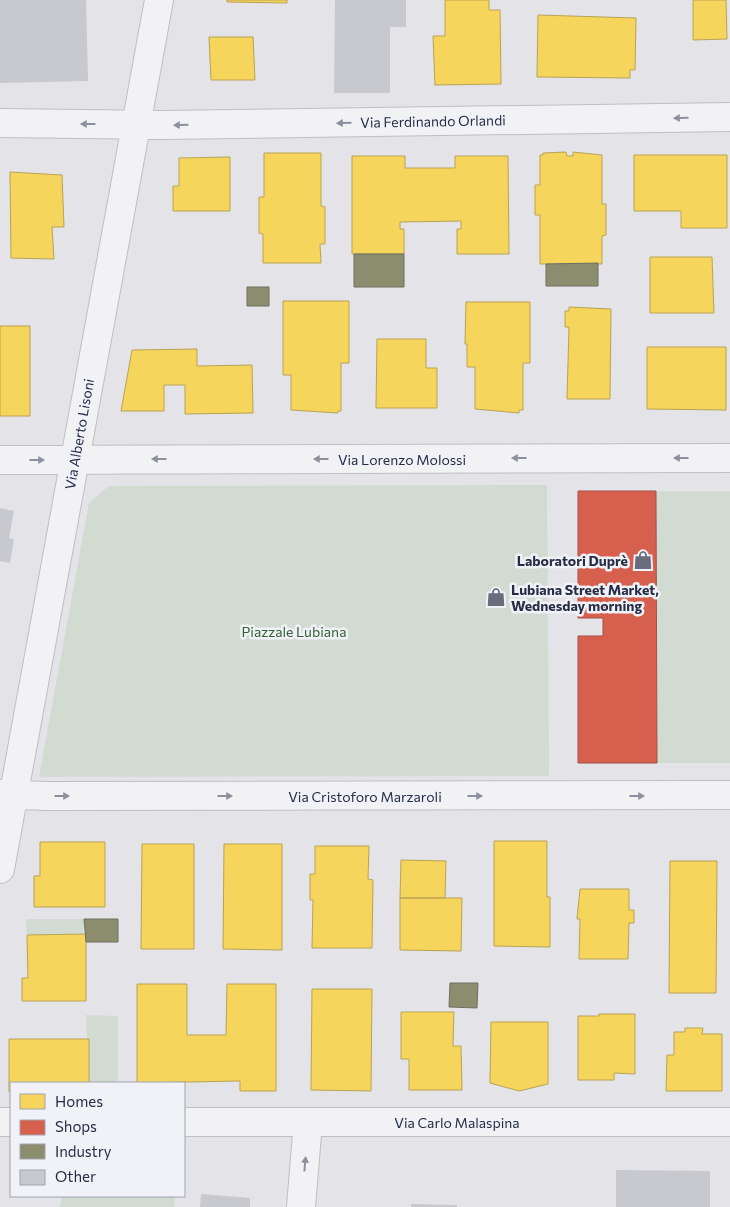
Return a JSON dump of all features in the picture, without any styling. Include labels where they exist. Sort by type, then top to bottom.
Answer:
[{"type":"street","name":"Via Alberto Lisoni","points":[[0,869],[7,795],[75,460],[159,0]]},
{"type":"street","name":"Via Ferdinando Orlandi","points":[[0,123],[136,124],[730,117]]},
{"type":"street","name":"Via Lorenzo Molossi","points":[[0,460],[730,458]]},
{"type":"street","name":"Via Cristoforo Marzaroli","points":[[7,795],[730,796]]},
{"type":"street","name":"Via Carlo Malaspina","points":[[185,1122],[730,1122]]},
{"type":"street","points":[[302,1207],[308,1122]]},
{"type":"green space","name":"Piazzale Lubiana","points":[[547,485],[549,776],[39,777],[89,503],[109,486]]},
{"type":"green space","points":[[656,491],[730,491],[730,763],[657,763]]},
{"type":"green space","points":[[26,919],[84,919],[83,934],[27,935]]},
{"type":"green space","points":[[86,1015],[118,1016],[118,1082],[89,1082]]},
{"type":"green space","points":[[62,1197],[175,1197],[174,1207],[60,1207]]},
{"type":"building: Homes","points":[[227,0],[287,0],[287,3],[227,2]]},
{"type":"building: Homes","points":[[445,0],[489,0],[489,10],[500,10],[501,84],[435,85],[433,36],[445,36]]},
{"type":"building: Homes","points":[[693,0],[726,0],[727,39],[693,40]]},
{"type":"building: Homes","points":[[538,15],[636,18],[635,70],[630,70],[630,78],[537,77]]},
{"type":"building: Homes","points":[[209,37],[253,37],[255,80],[211,80]]},
{"type":"building: Homes","points":[[566,152],[567,156],[573,156],[573,152],[602,155],[602,204],[606,204],[606,235],[602,236],[602,264],[540,264],[540,215],[535,215],[535,185],[540,185],[540,155],[543,155],[543,153]]},
{"type":"building: Homes","points":[[264,153],[321,153],[321,206],[325,207],[325,244],[320,244],[321,263],[263,263],[263,234],[259,233],[259,197],[264,197]]},
{"type":"building: Homes","points":[[634,155],[727,155],[727,228],[681,228],[681,211],[634,211]]},
{"type":"building: Homes","points":[[352,156],[405,156],[405,168],[455,168],[455,156],[508,156],[509,254],[457,254],[457,229],[461,229],[461,221],[400,222],[400,229],[404,229],[404,254],[352,254]]},
{"type":"building: Homes","points":[[230,157],[230,211],[173,211],[173,186],[179,186],[179,158]]},
{"type":"building: Homes","points":[[10,172],[62,175],[64,227],[52,227],[54,259],[11,258]]},
{"type":"building: Homes","points":[[650,257],[712,257],[714,313],[650,313]]},
{"type":"building: Homes","points":[[283,301],[349,301],[349,363],[341,363],[341,411],[338,411],[338,413],[291,410],[291,375],[283,375]]},
{"type":"building: Homes","points":[[466,302],[530,302],[530,363],[523,363],[523,410],[519,410],[519,413],[475,409],[475,367],[467,367],[467,344],[465,344]]},
{"type":"building: Homes","points":[[569,307],[611,309],[610,399],[567,399],[569,327],[565,327],[565,311],[569,311]]},
{"type":"building: Homes","points":[[0,326],[30,326],[30,416],[0,416]]},
{"type":"building: Homes","points":[[377,339],[426,339],[426,368],[437,368],[437,408],[376,408]]},
{"type":"building: Homes","points":[[647,347],[726,347],[726,410],[647,409]]},
{"type":"building: Homes","points":[[197,349],[197,366],[252,365],[253,413],[185,414],[185,385],[164,385],[164,411],[121,411],[132,350]]},
{"type":"building: Homes","points":[[494,841],[547,841],[547,897],[550,897],[550,947],[494,946]]},
{"type":"building: Homes","points":[[40,842],[105,842],[105,907],[34,907],[34,876],[40,876]]},
{"type":"building: Homes","points":[[142,844],[194,844],[194,949],[141,949]]},
{"type":"building: Homes","points":[[224,844],[282,844],[282,950],[223,949]]},
{"type":"building: Homes","points":[[315,846],[369,846],[368,879],[373,880],[372,948],[312,948],[313,900],[310,900],[310,874],[315,874]]},
{"type":"building: Homes","points":[[401,860],[446,861],[445,898],[400,898]]},
{"type":"building: Homes","points":[[670,861],[717,861],[716,993],[669,993]]},
{"type":"building: Homes","points":[[580,889],[629,889],[629,910],[634,910],[634,923],[629,923],[628,959],[579,959],[580,919],[577,919]]},
{"type":"building: Homes","points":[[400,898],[462,898],[461,951],[400,950]]},
{"type":"building: Homes","points":[[86,934],[86,1001],[22,1001],[22,978],[28,978],[27,935]]},
{"type":"building: Homes","points":[[137,984],[187,984],[187,1035],[226,1035],[227,984],[276,984],[276,1091],[240,1091],[240,1081],[137,1082]]},
{"type":"building: Homes","points":[[312,989],[372,989],[371,1091],[311,1090]]},
{"type":"building: Homes","points":[[401,1012],[454,1012],[453,1046],[461,1046],[462,1090],[409,1090],[409,1059],[401,1059]]},
{"type":"building: Homes","points":[[599,1014],[635,1014],[635,1074],[614,1073],[614,1080],[578,1080],[578,1016],[599,1016]]},
{"type":"building: Homes","points":[[491,1022],[548,1022],[548,1084],[519,1091],[490,1083]]},
{"type":"building: Homes","points":[[685,1028],[703,1028],[702,1034],[722,1034],[722,1091],[666,1091],[667,1055],[674,1055],[674,1032],[685,1032]]},
{"type":"building: Homes","points":[[9,1039],[89,1039],[89,1082],[10,1082],[9,1092]]},
{"type":"building: Shops","points":[[578,491],[656,491],[657,763],[578,763],[578,636],[603,636],[603,618],[578,618]]},
{"type":"building: Industry","points":[[354,254],[404,254],[404,287],[354,287]]},
{"type":"building: Industry","points":[[598,263],[598,286],[546,286],[546,264]]},
{"type":"building: Industry","points":[[247,287],[269,287],[269,306],[247,306]]},
{"type":"building: Industry","points":[[84,919],[118,919],[118,942],[86,942]]},
{"type":"building: Industry","points":[[450,983],[478,983],[477,1008],[449,1007]]},
{"type":"building: Other","points":[[0,0],[86,0],[88,81],[0,83]]},
{"type":"building: Other","points":[[335,0],[406,0],[406,27],[390,27],[390,93],[334,93]]},
{"type":"building: Other","points":[[0,508],[14,511],[9,538],[14,539],[10,563],[0,561]]},
{"type":"building: Other","points":[[616,1170],[710,1171],[710,1207],[616,1207]]},
{"type":"building: Other","points":[[201,1194],[250,1198],[250,1207],[200,1207]]},
{"type":"building: Other","points":[[411,1204],[457,1205],[457,1207],[411,1207]]},
{"type":"place","name":"Laboratori Duprè","points":[[643,560]]},
{"type":"place","name":"Lubiana Street Market, Wednesday morning","points":[[496,597]]}]
